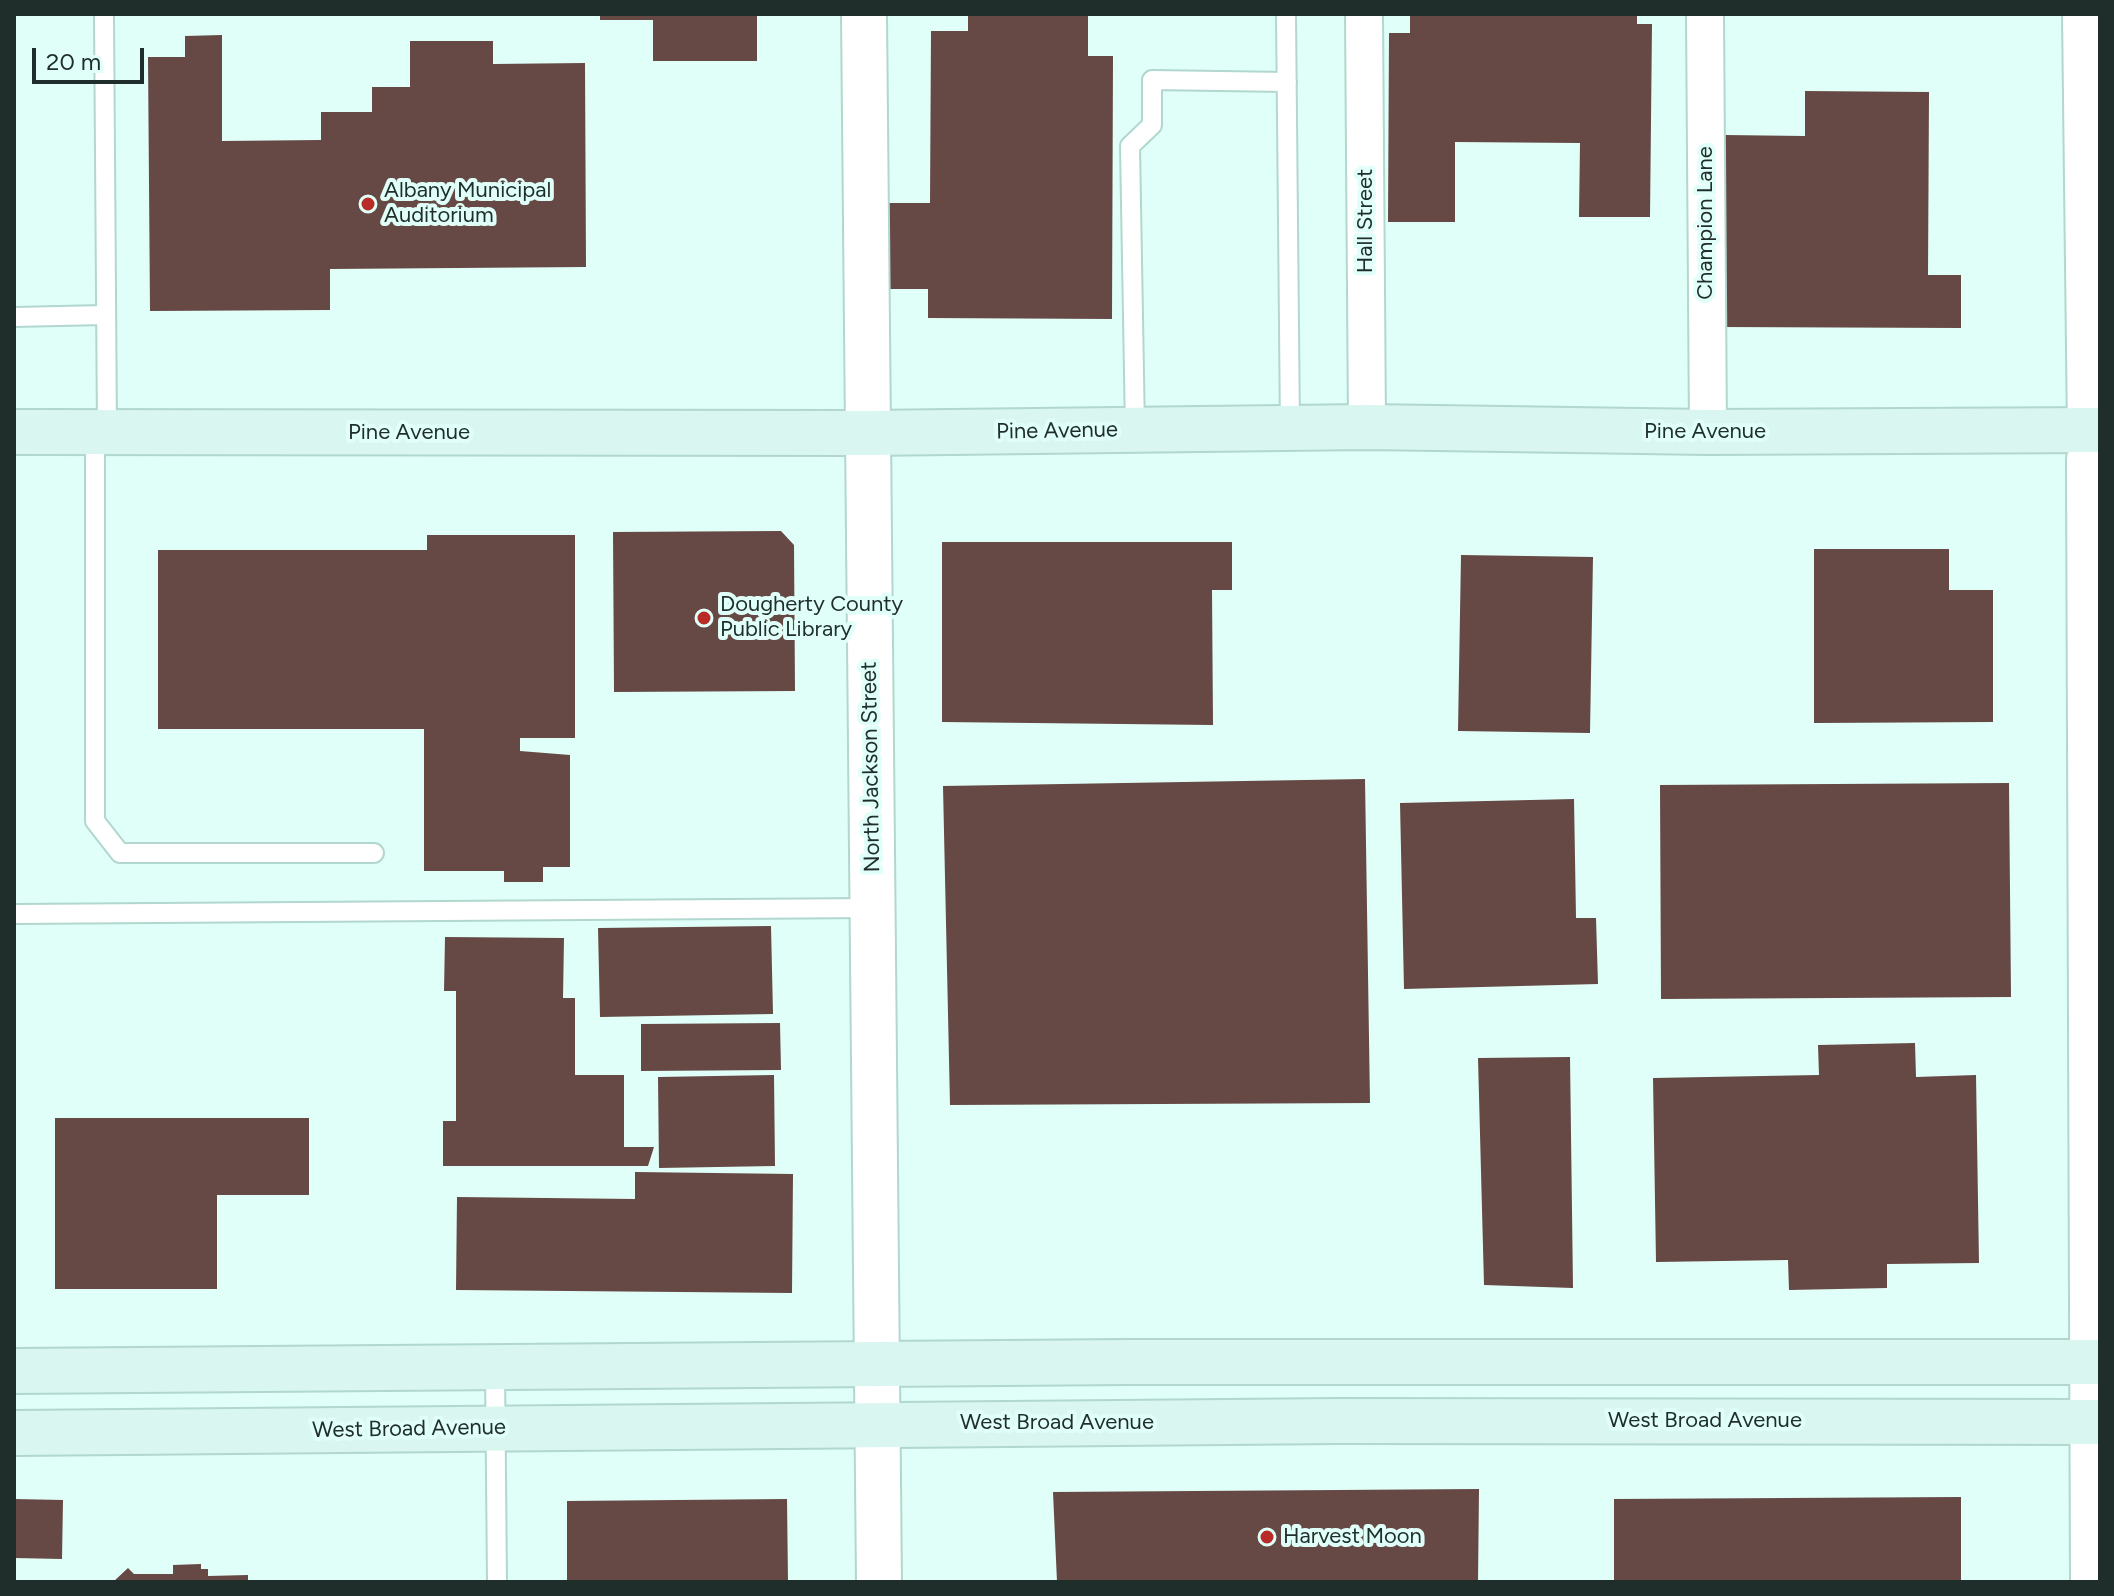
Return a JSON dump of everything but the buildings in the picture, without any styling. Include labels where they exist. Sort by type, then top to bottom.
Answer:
[{"type":"main road","name":"Pine Avenue","points":[[14,432],[868,433],[1367,427],[2093,440]]},
{"type":"main road","points":[[14,1371],[877,1364],[2095,1362]]},
{"type":"main road","name":"West Broad Avenue","points":[[14,1433],[877,1424],[2096,1422]]},
{"type":"street","name":"North Jackson Street","points":[[864,14],[879,1582]]},
{"type":"street","name":"Hall Street","points":[[1364,14],[1367,427]]},
{"type":"street","name":"Champion Lane","points":[[1705,14],[1708,432]]},
{"type":"street","points":[[2085,14],[2093,440],[2096,903],[2093,1582]]},
{"type":"lane","points":[[104,14],[104,315],[95,821],[120,853],[374,853]]},
{"type":"lane","points":[[1286,14],[1290,429]]},
{"type":"lane","points":[[1135,431],[1130,146],[1152,125],[1152,80],[1287,82]]},
{"type":"lane","points":[[14,317],[104,315]]},
{"type":"lane","points":[[14,914],[872,908]]},
{"type":"lane","points":[[495,1368],[497,1582]]},
{"type":"place","name":"Albany Municipal Auditorium","points":[[368,204]]},
{"type":"place","name":"Dougherty County Public Library","points":[[704,618]]},
{"type":"place","name":"Harvest Moon","points":[[1267,1537]]}]
